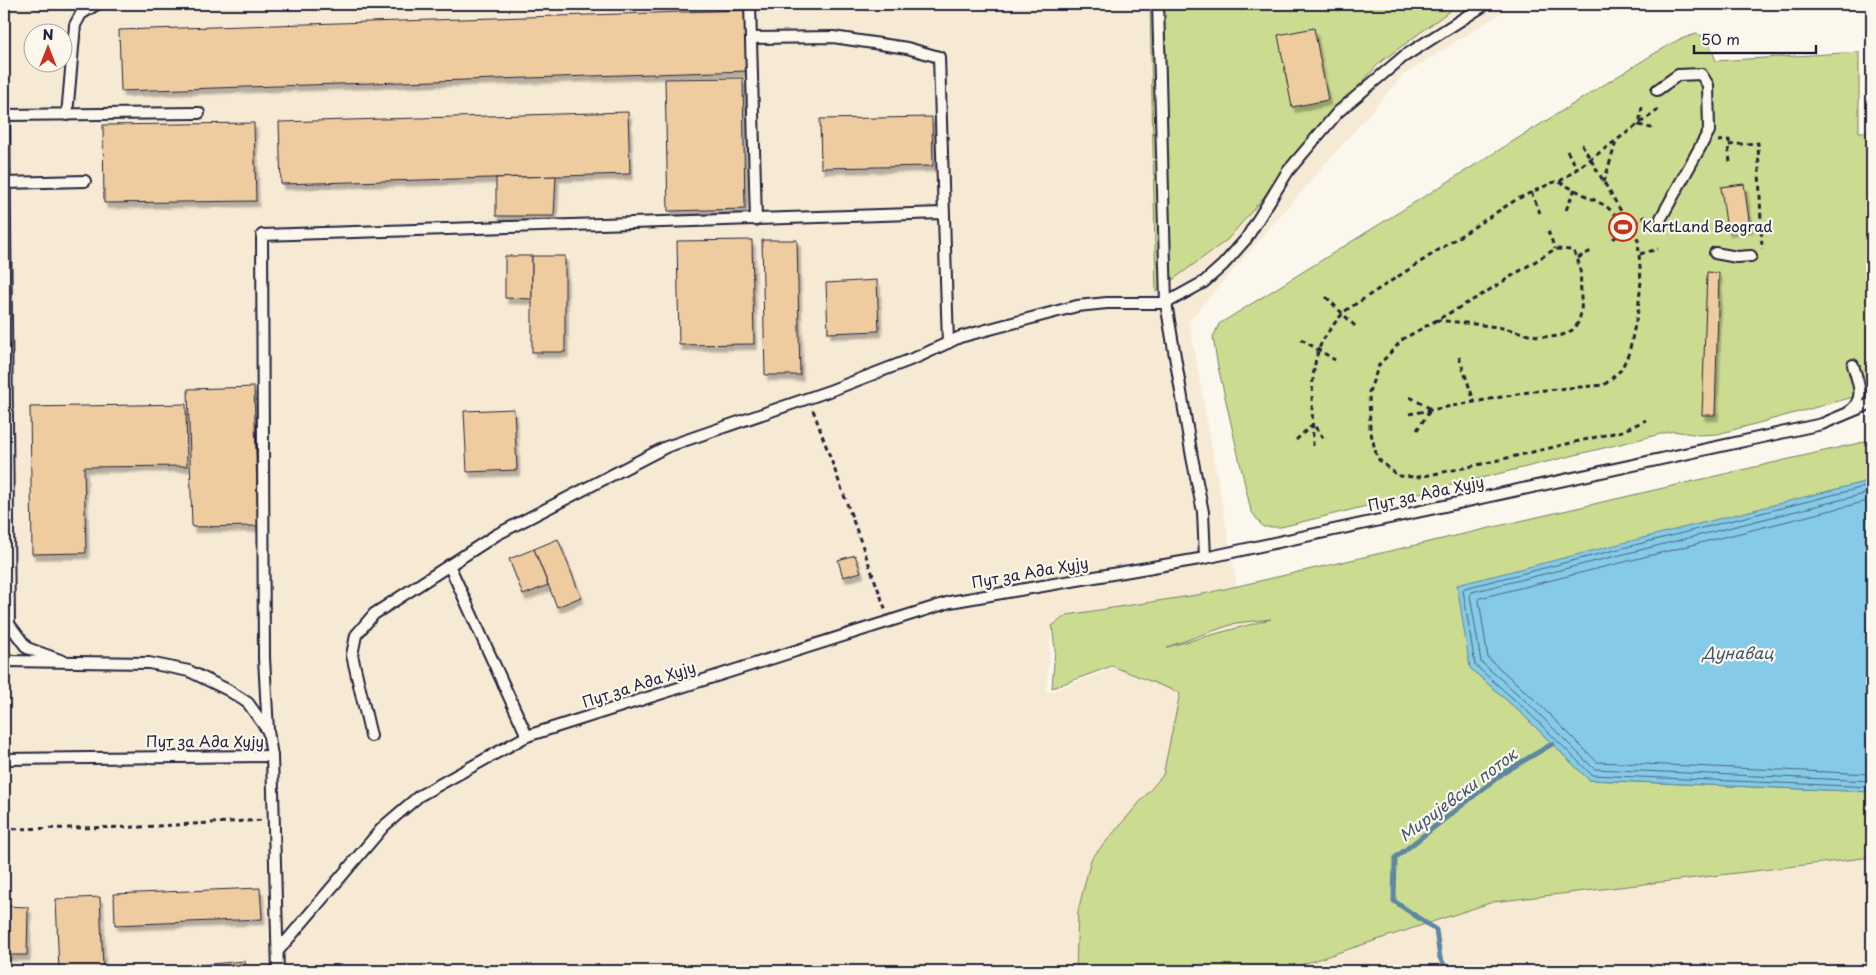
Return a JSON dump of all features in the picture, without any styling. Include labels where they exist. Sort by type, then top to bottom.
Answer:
[{"type":"lane","points":[[67,115],[75,26],[81,14],[97,4]]},
{"type":"lane","points":[[750,4],[756,220]]},
{"type":"lane","points":[[1158,4],[1166,303],[1203,512],[1204,558]]},
{"type":"lane","points":[[371,736],[352,655],[356,635],[374,614],[496,535],[666,447],[808,398],[920,356],[960,337],[1077,306],[1107,303],[1166,303],[1204,282],[1223,266],[1246,238],[1288,171],[1338,112],[1403,57],[1486,4]]},
{"type":"lane","points":[[751,38],[832,37],[907,48],[939,57],[948,343]]},
{"type":"lane","points":[[1657,90],[1678,75],[1701,74],[1708,85],[1709,131],[1661,218]]},
{"type":"lane","points":[[62,661],[27,648],[9,624],[4,116],[199,113]]},
{"type":"lane","points":[[4,183],[85,182]]},
{"type":"lane","points":[[272,756],[268,731],[264,658],[262,235],[943,213]]},
{"type":"lane","points":[[1715,253],[1737,257],[1751,256]]},
{"type":"lane","points":[[1846,415],[1857,405],[1861,391],[1853,366]]},
{"type":"lane","name":"Пут за Ада Хују","points":[[278,951],[384,826],[419,796],[527,736],[950,602],[1204,558],[1822,424],[1872,402]]},
{"type":"lane","points":[[449,565],[527,736]]},
{"type":"lane","points":[[4,661],[149,663],[189,671],[228,690],[248,703],[268,731]]},
{"type":"lane","name":"Пут за Ада Хују","points":[[4,759],[272,756],[278,971]]},
{"type":"path","points":[[1638,125],[1642,107]]},
{"type":"path","points":[[1560,182],[1658,110]]},
{"type":"path","points":[[1638,125],[1655,129]]},
{"type":"path","points":[[1604,182],[1616,142]]},
{"type":"path","points":[[1409,414],[1534,391],[1604,385],[1621,370],[1629,353],[1638,311],[1641,282],[1638,240],[1580,143]]},
{"type":"path","points":[[1730,162],[1728,145],[1758,143],[1762,255]]},
{"type":"path","points":[[1567,151],[1578,169]]},
{"type":"path","points":[[1313,446],[1313,392],[1320,350],[1334,323],[1343,314],[1531,192],[1554,182],[1560,182],[1606,206],[1630,228]]},
{"type":"path","points":[[1566,210],[1575,189]]},
{"type":"path","points":[[1531,192],[1540,213]]},
{"type":"path","points":[[1613,239],[1646,216]]},
{"type":"path","points":[[1548,232],[1555,249]]},
{"type":"path","points":[[1436,320],[1500,327],[1533,334],[1558,336],[1570,332],[1579,321],[1582,308],[1578,258],[1572,250],[1555,249],[1403,339],[1379,366],[1369,392],[1370,428],[1377,458],[1398,476],[1419,477],[1473,466],[1622,431],[1646,420]]},
{"type":"path","points":[[1640,254],[1658,249]]},
{"type":"path","points":[[1578,258],[1591,251]]},
{"type":"path","points":[[1326,297],[1355,326]]},
{"type":"path","points":[[1301,339],[1335,360]]},
{"type":"path","points":[[1459,357],[1474,401]]},
{"type":"path","points":[[1410,397],[1431,410]]},
{"type":"path","points":[[808,398],[890,621]]},
{"type":"path","points":[[1417,430],[1431,410]]},
{"type":"path","points":[[1313,424],[1324,438]]},
{"type":"path","points":[[1296,440],[1313,424]]},
{"type":"path","points":[[4,829],[140,827],[274,820]]},
{"type":"shaded area","points":[[4,4],[1515,4],[1402,76],[1189,321],[1237,586],[1203,594],[1067,615],[1052,626],[1046,693],[1236,623],[1277,618],[1521,713],[1589,780],[1872,792],[1872,971],[4,971]]},
{"type":"green space","points":[[1150,4],[1459,4],[1379,63],[1227,240],[1156,292]]},
{"type":"green space","name":"KartLand Beograd","points":[[1696,34],[1707,37],[1716,61],[1859,52],[1859,132],[1872,132],[1872,392],[1718,434],[1699,435],[1673,431],[1281,527],[1263,527],[1251,511],[1217,362],[1213,337],[1219,324],[1652,55],[1678,40]]},
{"type":"green space","points":[[1872,440],[1872,480],[1813,496],[1470,668],[1521,713],[1589,780],[1872,792],[1872,857],[1493,902],[1282,971],[1076,971],[1078,911],[1091,859],[1163,775],[1180,693],[1112,666],[1052,688],[1055,649],[1052,626],[1067,615],[1203,594]],"holes":[[[1271,619],[1167,647],[1236,623]]]},
{"type":"water","name":"Дунавац","points":[[1872,480],[1872,792],[1589,780],[1521,713],[1470,668],[1457,585]]},
{"type":"building","points":[[745,10],[747,71],[121,91],[119,30]]},
{"type":"building","points":[[1314,28],[1328,100],[1292,107],[1278,35]]},
{"type":"building","points":[[743,78],[745,209],[668,211],[665,79]]},
{"type":"building","points":[[628,112],[630,174],[281,184],[279,122]]},
{"type":"building","points":[[932,117],[933,166],[821,168],[820,119]]},
{"type":"building","points":[[254,123],[256,201],[104,203],[103,125]]},
{"type":"building","points":[[556,176],[554,216],[496,216],[496,178]]},
{"type":"building","points":[[1744,184],[1750,227],[1727,230],[1721,187]]},
{"type":"building","points":[[752,240],[754,344],[679,345],[677,241]]},
{"type":"building","points":[[762,240],[797,240],[800,375],[765,375]]},
{"type":"building","points":[[505,256],[532,256],[532,299],[505,298]]},
{"type":"building","points":[[532,256],[565,256],[565,352],[532,352]]},
{"type":"building","points":[[1707,272],[1719,273],[1715,415],[1702,415]]},
{"type":"building","points":[[877,280],[879,331],[828,333],[826,283]]},
{"type":"building","points":[[254,387],[258,526],[192,527],[188,389]]},
{"type":"building","points":[[186,404],[187,466],[84,467],[86,553],[32,554],[30,407]]},
{"type":"building","points":[[514,409],[517,470],[467,472],[464,411]]},
{"type":"building","points":[[558,539],[581,597],[557,607],[534,549]]},
{"type":"building","points":[[534,549],[548,585],[523,595],[509,559]]},
{"type":"building","points":[[855,555],[861,572],[843,577],[838,560]]},
{"type":"building","points":[[260,888],[262,919],[115,925],[114,894]]},
{"type":"building","points":[[100,897],[103,969],[59,971],[56,899]]},
{"type":"building","points":[[4,906],[28,907],[27,955],[4,955]]},
{"type":"building","points":[[245,961],[246,971],[132,971]]},
{"type":"waterway","name":"Миријевски поток","points":[[1448,971],[1440,958],[1436,930],[1394,901],[1395,858],[1503,773],[1552,744]]},
{"type":"place","name":"KartLand Beograd","points":[[1623,227]]}]
